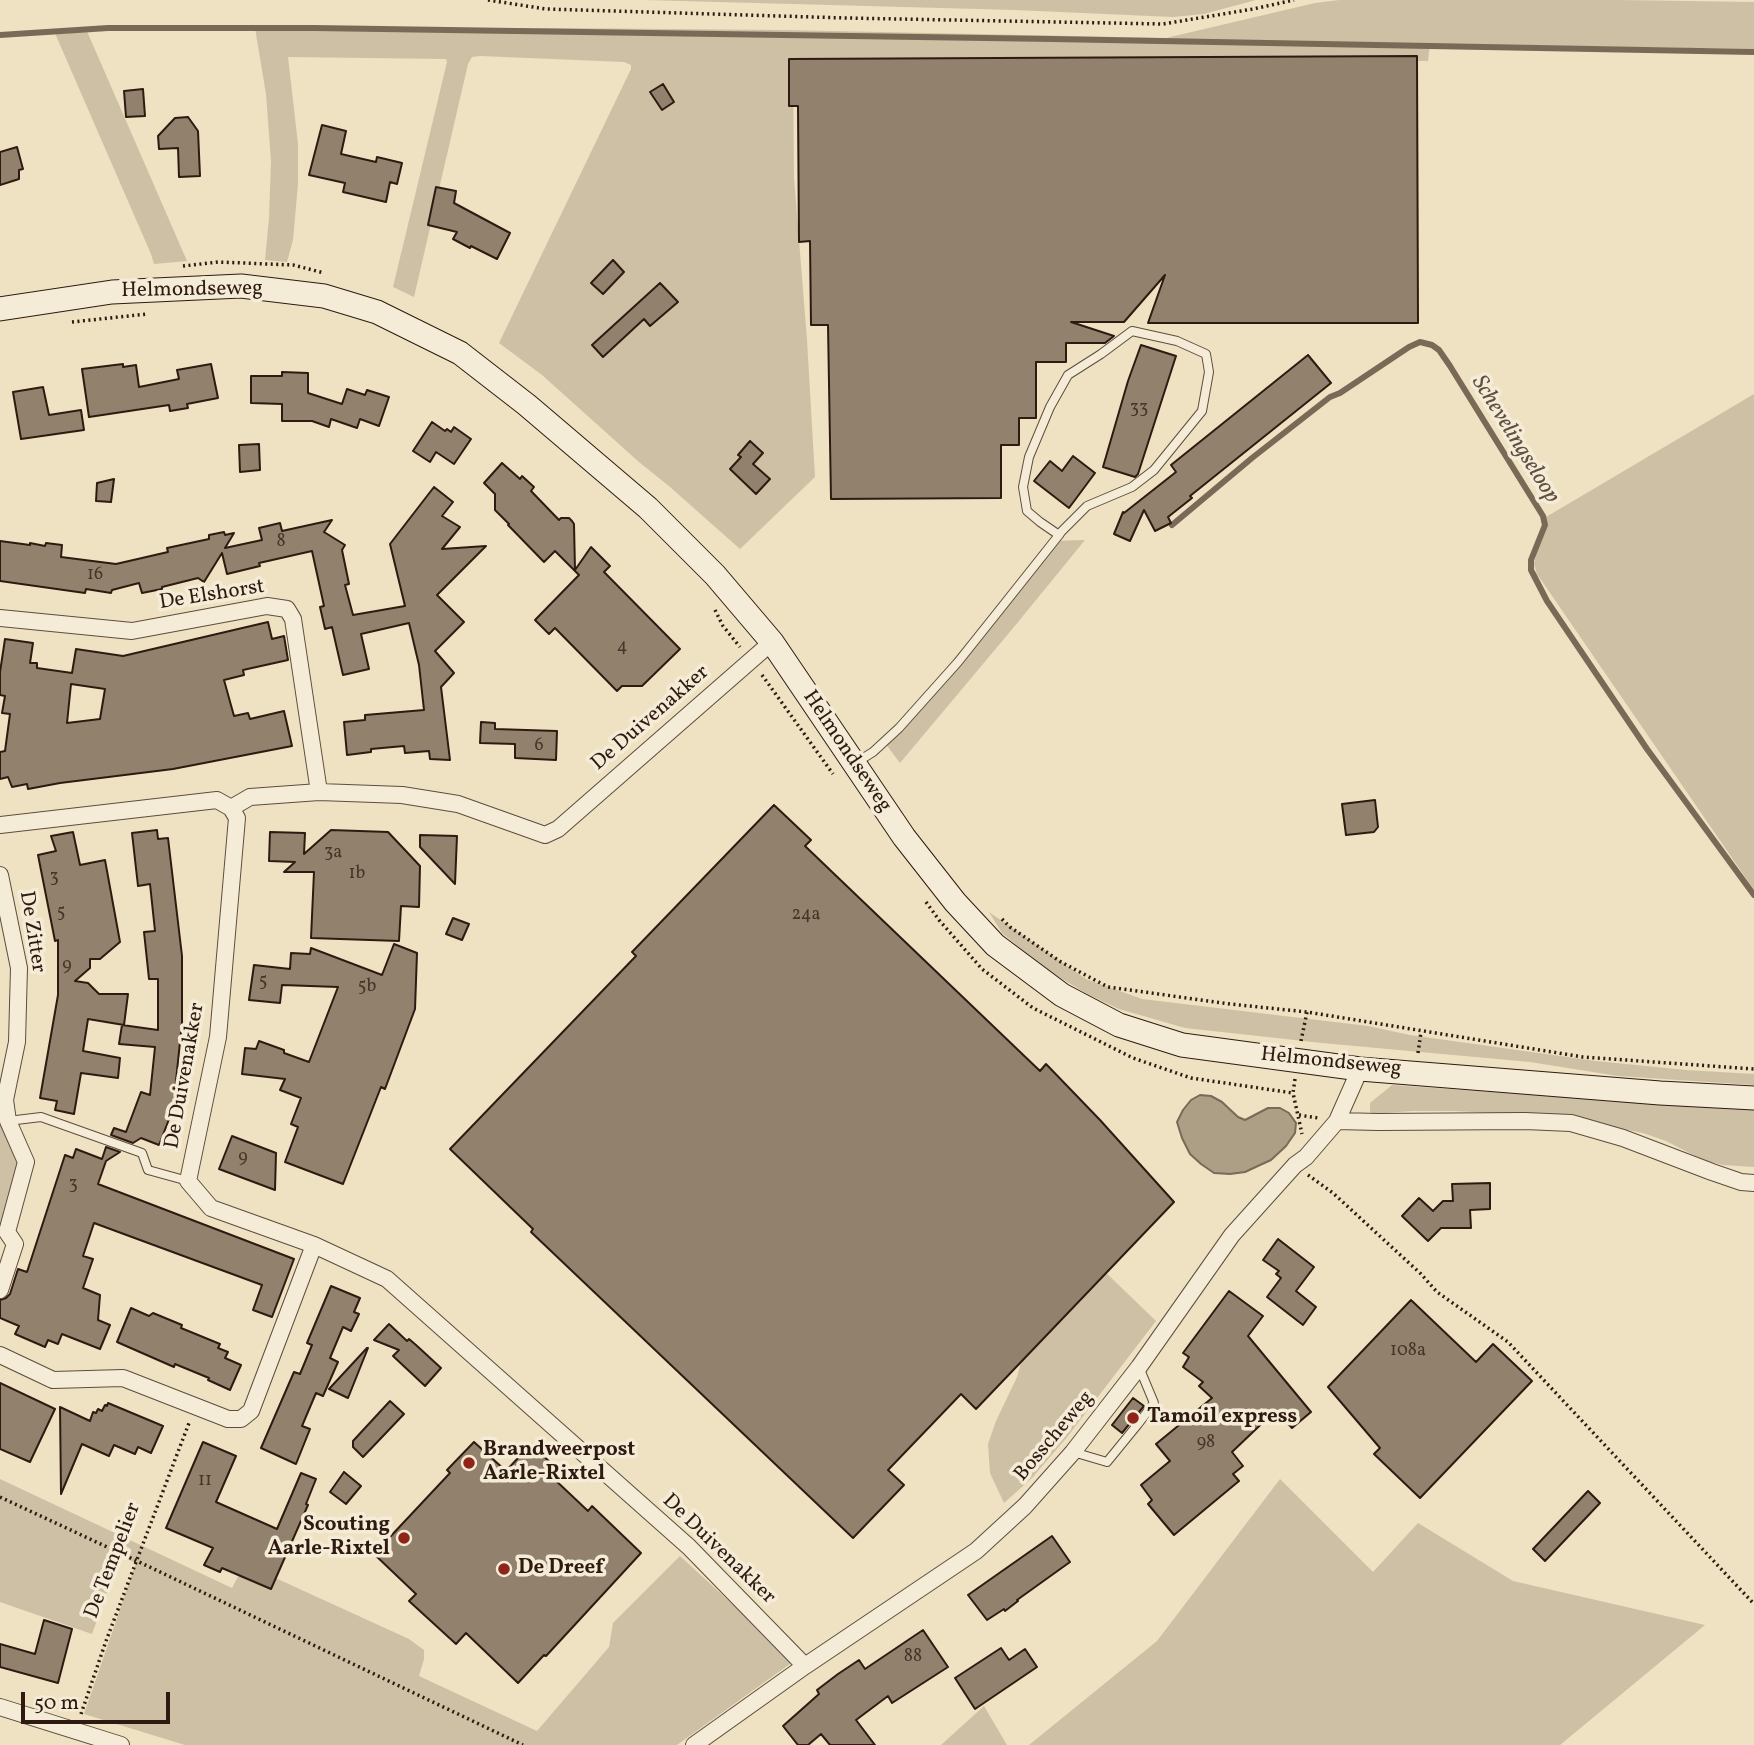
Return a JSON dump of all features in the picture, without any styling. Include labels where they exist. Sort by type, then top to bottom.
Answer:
[{"type":"street","name":"Helmondseweg","points":[[0,309],[112,292],[241,286],[324,296],[377,312],[460,353],[527,405],[648,508],[715,575],[772,642],[904,837],[955,902],[995,945],[1062,995],[1119,1025],[1182,1045],[1360,1069],[1754,1098]]},
{"type":"street","name":"De Elshorst","points":[[0,618],[132,631],[267,606],[286,609],[293,620],[319,792]]},
{"type":"street","name":"De Duivenakker","points":[[772,642],[558,829],[545,835],[458,804],[402,795],[319,792],[250,797],[231,808],[237,818],[218,1037],[188,1181],[211,1208],[314,1245],[387,1279],[689,1547],[805,1666]]},
{"type":"street","points":[[0,825],[217,800],[231,808]]},
{"type":"street","name":"De Zitter","points":[[0,875],[19,968],[17,1042],[5,1100],[4,1120]]},
{"type":"street","name":"Bosscheweg","points":[[694,1745],[976,1550],[1025,1506],[1073,1452],[1139,1367],[1233,1235],[1337,1121],[1360,1069]]},
{"type":"street","points":[[0,1290],[15,1244],[4,1231],[26,1161],[4,1120]]},
{"type":"street","points":[[1337,1121],[1571,1123],[1623,1138],[1741,1182],[1754,1183]]},
{"type":"street","points":[[0,1355],[52,1380],[123,1378],[195,1408],[228,1419],[241,1419],[251,1411],[314,1245]]},
{"type":"street","points":[[0,1707],[73,1738],[121,1745]]},
{"type":"lane","points":[[854,764],[873,752],[899,728],[958,662],[1059,535],[1087,506],[1132,487],[1154,470],[1202,411],[1209,372],[1206,354],[1177,341],[1132,331],[1068,374],[1050,407],[1029,457],[1023,488],[1027,511],[1059,535]]},
{"type":"lane","points":[[4,1120],[41,1117],[142,1153],[148,1170],[188,1181]]},
{"type":"lane","points":[[1073,1452],[1107,1462],[1138,1424],[1154,1403],[1139,1367]]},
{"type":"path","points":[[488,0],[546,9],[846,19],[1163,24],[1294,0]]},
{"type":"path","name":"Helmondseweg","points":[[177,266],[218,262],[293,265],[326,274]]},
{"type":"path","name":"Helmondseweg","points":[[66,322],[158,313]]},
{"type":"path","name":"Helmondseweg","points":[[714,608],[723,626],[751,659],[841,784]]},
{"type":"path","name":"Helmondseweg","points":[[922,897],[982,969],[1032,1008],[1133,1058],[1191,1077],[1293,1093],[1299,1115]]},
{"type":"path","name":"Helmondseweg","points":[[995,912],[1010,927],[1061,962],[1108,987],[1307,1012],[1583,1057],[1754,1069]]},
{"type":"path","points":[[1295,1165],[1333,1193],[1437,1292],[1508,1342],[1754,1604]]},
{"type":"path","name":"De Tempelier","points":[[73,1738],[106,1641],[195,1408]]},
{"type":"path","points":[[0,1497],[523,1745]]},
{"type":"shaded area","points":[[644,0],[1256,0],[1204,14],[1173,17]]},
{"type":"shaded area","points":[[1339,0],[1754,2],[1754,49],[1430,44],[1428,61],[793,62],[794,177],[815,477],[740,549],[542,375],[499,343],[631,65],[624,62],[472,57],[468,64],[414,297],[393,287],[446,59],[288,57],[298,144],[293,240],[287,262],[265,260],[271,161],[266,94],[255,28],[784,30],[1166,38],[1315,3]]},
{"type":"shaded area","points":[[86,29],[187,261],[154,264],[54,31]]},
{"type":"shaded area","points":[[1754,394],[1754,890],[1537,574],[1534,564],[1547,524],[1546,517]]},
{"type":"shaded area","points":[[1085,540],[900,763],[885,743],[1050,541]]},
{"type":"shaded area","points":[[989,912],[1086,979],[1142,999],[1368,1026],[1410,1035],[1596,1061],[1754,1074],[1754,1085],[1618,1076],[1530,1062],[1185,1028],[1119,1009],[1089,995],[1026,953],[1002,933]]},
{"type":"shaded area","points":[[1392,1085],[1754,1110],[1754,1167],[1723,1165],[1703,1160],[1666,1141],[1643,1133],[1597,1124],[1512,1114],[1454,1111],[1370,1112],[1370,1103]]},
{"type":"shaded area","points":[[1200,1095],[1211,1096],[1222,1102],[1245,1120],[1268,1108],[1280,1108],[1289,1113],[1296,1123],[1295,1133],[1271,1160],[1245,1172],[1214,1173],[1190,1154],[1177,1122],[1191,1100]]},
{"type":"shaded area","points":[[0,1120],[26,1162],[0,1229]]},
{"type":"shaded area","points":[[1101,1268],[1156,1321],[1068,1436],[1032,1478],[1004,1503],[990,1473],[988,1444],[1017,1377],[1024,1351]]},
{"type":"shaded area","points":[[0,1479],[232,1588],[247,1565],[409,1639],[424,1650],[419,1676],[537,1731],[609,1647],[613,1623],[680,1556],[794,1661],[677,1745],[185,1745],[84,1714],[136,1563],[120,1556],[92,1634],[0,1602]]},
{"type":"shaded area","points":[[1280,1479],[1373,1572],[1418,1523],[1513,1581],[1705,1625],[1560,1745],[1029,1745],[1157,1641]]},
{"type":"shaded area","points":[[984,1706],[1007,1745],[941,1745]]},
{"type":"building","points":[[1417,56],[1418,323],[1148,323],[1165,275],[1124,322],[1071,322],[1114,336],[1105,343],[1066,343],[1066,362],[1036,362],[1036,418],[1019,418],[1019,445],[1001,445],[1001,498],[831,499],[828,325],[811,325],[810,241],[799,242],[798,106],[789,106],[789,59]]},
{"type":"building","points":[[663,84],[674,102],[662,110],[650,92]]},
{"type":"building","points":[[143,89],[145,116],[126,117],[124,91]]},
{"type":"building","points":[[188,117],[198,131],[200,176],[179,177],[178,148],[159,149],[158,136],[175,118]]},
{"type":"building","points":[[322,125],[346,131],[341,154],[376,162],[377,157],[402,163],[397,184],[390,182],[386,202],[343,192],[345,183],[309,175]]},
{"type":"building","points":[[17,147],[23,169],[19,170],[19,179],[0,185],[0,152]]},
{"type":"building","points":[[436,187],[456,191],[454,203],[510,233],[497,259],[453,239],[457,232],[428,225]]},
{"type":"building","points":[[613,260],[624,272],[603,294],[591,283]]},
{"type":"building","points":[[660,283],[678,302],[650,326],[644,319],[603,357],[592,345]]},
{"type":"building","points":[[1141,345],[1176,356],[1135,477],[1103,467]]},
{"type":"building","points":[[1308,355],[1331,383],[1190,496],[1192,498],[1168,517],[1171,523],[1155,531],[1144,510],[1130,541],[1114,534],[1123,512],[1176,472],[1171,465]]},
{"type":"building","points":[[123,364],[123,367],[136,365],[139,387],[179,379],[177,370],[211,364],[218,398],[187,404],[188,408],[170,411],[169,405],[89,417],[82,369]]},
{"type":"building","points":[[282,372],[308,373],[308,393],[342,404],[347,389],[365,395],[367,390],[389,397],[379,426],[360,419],[357,428],[331,419],[329,427],[312,421],[282,421],[282,404],[251,403],[251,376],[282,376]]},
{"type":"building","points":[[43,387],[49,415],[81,410],[84,430],[21,439],[13,392]]},
{"type":"building","points":[[432,422],[445,431],[447,429],[451,432],[454,427],[471,439],[454,464],[436,452],[430,462],[413,451]]},
{"type":"building","points":[[750,441],[763,453],[753,464],[770,479],[756,494],[730,469]]},
{"type":"building","points":[[259,444],[260,470],[240,472],[239,445]]},
{"type":"building","points":[[1073,456],[1095,473],[1069,508],[1034,481],[1050,461],[1062,471]]},
{"type":"building","points":[[502,463],[534,487],[531,491],[559,520],[569,518],[572,521],[575,570],[591,547],[610,566],[604,572],[680,649],[642,686],[622,686],[617,691],[555,628],[549,634],[535,620],[579,575],[555,551],[544,562],[495,510],[495,494],[484,483]]},
{"type":"building","points":[[114,479],[111,502],[96,501],[97,483]]},
{"type":"building","points":[[434,487],[453,502],[442,516],[460,527],[442,549],[486,546],[437,595],[464,622],[435,651],[454,673],[441,687],[450,760],[430,759],[429,751],[405,753],[404,746],[371,749],[371,752],[347,755],[344,722],[365,720],[365,715],[424,710],[419,665],[409,623],[361,634],[369,669],[343,675],[332,627],[325,629],[320,607],[324,606],[312,551],[259,563],[260,566],[227,574],[222,553],[204,582],[198,578],[142,593],[139,583],[112,590],[111,593],[86,589],[85,593],[0,581],[0,541],[62,545],[61,557],[116,564],[168,552],[167,548],[209,539],[209,535],[234,533],[225,548],[262,540],[259,528],[280,523],[282,531],[332,520],[324,532],[345,545],[342,550],[349,584],[345,585],[353,615],[405,606],[390,544]]},
{"type":"building","points":[[268,622],[272,639],[284,636],[288,660],[243,670],[244,675],[224,680],[234,716],[248,713],[250,719],[284,711],[292,746],[173,769],[28,789],[27,784],[12,787],[8,777],[0,779],[0,752],[5,751],[10,714],[2,713],[5,696],[0,695],[5,639],[33,643],[30,663],[37,663],[37,668],[72,673],[76,649],[123,656]],"holes":[[[71,684],[105,689],[100,719],[67,723]]]},
{"type":"building","points":[[481,722],[495,723],[495,729],[557,731],[556,760],[515,758],[515,744],[480,743]]},
{"type":"building","points":[[1375,800],[1378,827],[1374,832],[1346,835],[1342,804]]},
{"type":"building","points":[[774,805],[811,840],[805,846],[1040,1071],[1046,1064],[1174,1202],[976,1409],[961,1394],[888,1470],[904,1485],[853,1538],[531,1232],[533,1229],[450,1149],[636,956],[632,952]]},
{"type":"building","points":[[157,830],[158,839],[168,838],[182,956],[182,1023],[173,1109],[159,1145],[141,1138],[133,1143],[111,1135],[114,1128],[126,1132],[141,1092],[150,1095],[155,1047],[119,1044],[122,1025],[158,1030],[158,979],[149,979],[144,932],[155,931],[150,884],[138,886],[132,833]]},
{"type":"building","points":[[331,830],[388,832],[420,866],[419,907],[401,906],[399,941],[311,938],[314,872],[284,872],[295,862],[269,861],[270,832],[305,833],[304,854]]},
{"type":"building","points":[[73,832],[80,865],[105,860],[120,942],[100,959],[90,959],[90,968],[75,981],[88,983],[99,994],[128,994],[124,1025],[88,1019],[83,1051],[120,1058],[118,1078],[81,1073],[74,1114],[55,1110],[57,1101],[40,1098],[58,995],[58,940],[55,941],[38,855],[56,851],[51,836]]},
{"type":"building","points":[[420,835],[457,836],[455,884],[420,847]]},
{"type":"building","points":[[453,918],[469,924],[462,940],[446,934]]},
{"type":"building","points":[[394,944],[417,953],[415,1009],[385,1089],[381,1087],[343,1184],[285,1162],[298,1127],[291,1124],[301,1098],[280,1090],[285,1079],[242,1074],[245,1048],[256,1049],[259,1041],[309,1062],[338,987],[282,985],[280,1003],[249,1000],[254,965],[290,969],[291,953],[310,954],[311,948],[382,975]]},
{"type":"building","points":[[232,1136],[276,1153],[275,1190],[219,1169]]},
{"type":"building","points":[[106,1147],[120,1152],[106,1161],[98,1184],[294,1259],[272,1317],[253,1310],[262,1285],[94,1223],[83,1256],[93,1259],[83,1288],[100,1295],[98,1320],[110,1325],[100,1349],[62,1334],[58,1344],[48,1340],[45,1347],[15,1334],[19,1326],[0,1318],[0,1300],[10,1294],[18,1269],[27,1272],[65,1155],[73,1158],[76,1149],[102,1159]]},
{"type":"building","points":[[1490,1183],[1490,1209],[1470,1210],[1471,1228],[1441,1228],[1428,1241],[1402,1216],[1419,1198],[1433,1211],[1443,1201],[1453,1201],[1452,1184]]},
{"type":"building","points":[[1278,1239],[1314,1267],[1296,1291],[1316,1307],[1303,1325],[1267,1297],[1281,1278],[1276,1274],[1279,1271],[1263,1260]]},
{"type":"building","points":[[331,1286],[360,1298],[354,1312],[359,1314],[351,1331],[343,1327],[330,1358],[338,1362],[323,1396],[316,1393],[302,1426],[310,1429],[296,1464],[261,1448],[294,1372],[300,1374],[312,1345],[307,1343]]},
{"type":"building","points":[[1229,1291],[1263,1316],[1248,1336],[1311,1412],[1292,1428],[1276,1410],[1232,1452],[1243,1466],[1233,1474],[1239,1481],[1174,1535],[1148,1504],[1152,1500],[1141,1485],[1170,1461],[1156,1444],[1212,1398],[1199,1386],[1203,1382],[1183,1367],[1189,1357],[1183,1353]]},
{"type":"building","points":[[1411,1300],[1476,1362],[1493,1344],[1532,1381],[1420,1498],[1374,1454],[1380,1448],[1328,1387]]},
{"type":"building","points":[[131,1308],[149,1316],[153,1313],[220,1344],[218,1348],[228,1352],[225,1358],[241,1365],[230,1390],[208,1380],[209,1378],[175,1364],[174,1367],[117,1342]]},
{"type":"building","points":[[389,1324],[441,1368],[425,1386],[393,1356],[399,1350],[374,1340]]},
{"type":"building","points":[[367,1348],[348,1398],[329,1389]]},
{"type":"building","points":[[0,1383],[55,1409],[30,1462],[0,1449]]},
{"type":"building","points":[[1133,1398],[1144,1406],[1122,1433],[1112,1425]]},
{"type":"building","points":[[390,1401],[404,1414],[363,1457],[353,1447],[353,1441]]},
{"type":"building","points":[[108,1403],[163,1426],[151,1453],[138,1447],[135,1454],[114,1445],[109,1456],[82,1444],[61,1494],[60,1407],[90,1421],[93,1412],[96,1413],[98,1409],[102,1411]]},
{"type":"building","points":[[203,1442],[236,1456],[216,1502],[277,1529],[301,1473],[316,1479],[306,1504],[308,1505],[271,1589],[222,1568],[220,1572],[204,1565],[213,1548],[166,1528]]},
{"type":"building","points":[[474,1442],[506,1471],[531,1444],[558,1470],[552,1477],[588,1511],[592,1506],[641,1553],[518,1683],[466,1633],[456,1644],[409,1601],[416,1594],[374,1554],[450,1473],[447,1470]]},
{"type":"building","points":[[344,1472],[361,1486],[346,1504],[330,1492]]},
{"type":"building","points":[[1588,1491],[1600,1503],[1545,1561],[1533,1549]]},
{"type":"building","points":[[1052,1536],[1070,1562],[1005,1611],[1004,1609],[987,1620],[968,1595]]},
{"type":"building","points":[[44,1620],[72,1629],[58,1683],[0,1667],[0,1644],[35,1654]]},
{"type":"building","points":[[923,1630],[948,1667],[892,1703],[888,1696],[856,1720],[875,1745],[830,1745],[821,1734],[808,1745],[798,1745],[783,1726],[819,1694],[817,1690],[859,1660],[865,1669]]},
{"type":"building","points":[[1001,1648],[1009,1660],[1025,1649],[1037,1667],[975,1709],[955,1678]]},
{"type":"waterway","points":[[0,35],[108,28],[314,28],[1754,52]]},
{"type":"waterway","name":"Schevelingseloop","points":[[1172,525],[1330,397],[1409,347],[1420,342],[1432,345],[1450,366],[1543,516],[1545,525],[1531,560],[1531,570],[1547,601],[1647,749],[1754,895]]},
{"type":"place","name":"Tamoil express","points":[[1133,1418]]},
{"type":"place","name":"Brandweerpost Aarle-Rixtel","points":[[469,1463]]},
{"type":"place","name":"Scouting Aarle-Rixtel","points":[[404,1538]]},
{"type":"place","name":"De Dreef","points":[[504,1569]]}]
